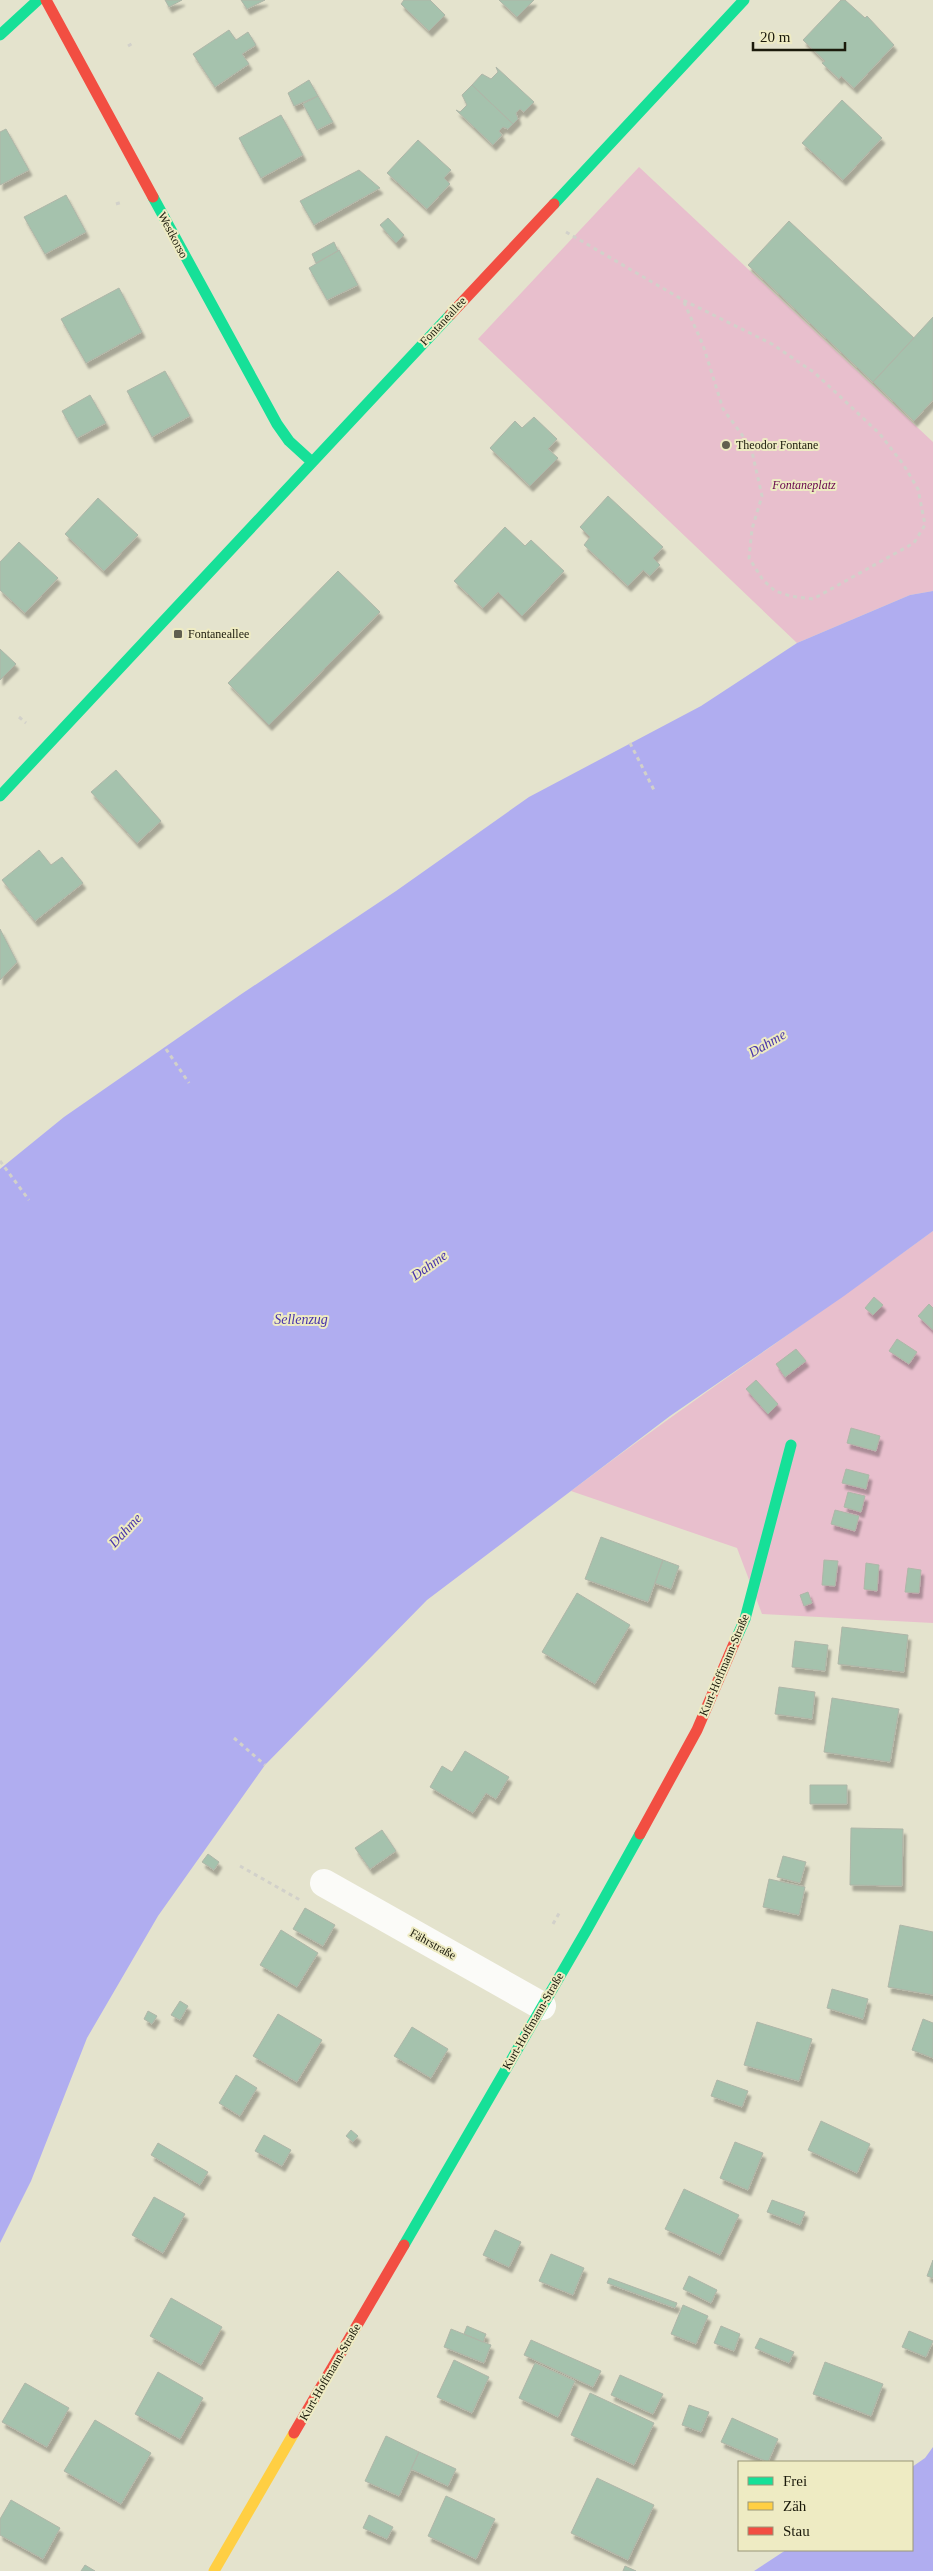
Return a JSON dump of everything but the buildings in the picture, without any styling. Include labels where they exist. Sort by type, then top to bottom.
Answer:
[{"type":"street","points":[[0,34],[38,0]]},
{"type":"street","name":"Westkorso","points":[[46,0],[277,424],[289,441],[312,462]]},
{"type":"street","name":"Fontaneallee","points":[[0,796],[744,0]]},
{"type":"street","name":"Kurt-Hoffmann-Straße","points":[[214,2571],[586,1931],[697,1730],[745,1618],[758,1578],[791,1445]]},
{"type":"street","name":"Fährstraße","points":[[324,1883],[542,2006]]},
{"type":"path","points":[[128,46],[135,42]]},
{"type":"path","points":[[116,204],[122,202]]},
{"type":"path","points":[[567,233],[683,300],[772,344],[814,373],[880,434],[903,464],[918,489],[925,525],[914,543],[813,598],[790,596],[775,591],[763,580],[749,558],[752,528],[762,496],[751,447],[723,410],[703,345],[683,300]]},
{"type":"path","points":[[19,717],[26,723]]},
{"type":"path","points":[[630,743],[655,792]]},
{"type":"path","points":[[166,1049],[189,1083]]},
{"type":"path","points":[[0,1161],[29,1200]]},
{"type":"path","points":[[234,1738],[265,1765]]},
{"type":"path","points":[[548,1932],[562,1908]]},
{"type":"green space","name":"Fontaneplatz","points":[[639,167],[933,442],[933,591],[910,595],[797,643],[478,339]]},
{"type":"green space","points":[[933,1231],[933,1623],[762,1614],[737,1548],[571,1491],[661,1425]]},
{"type":"water","name":"Sellenzug","points":[[933,591],[933,1231],[844,1296],[670,1416],[427,1600],[265,1765],[158,1916],[87,2038],[31,2181],[0,2243],[0,1169],[64,1117],[240,995],[396,891],[529,797],[701,706],[797,643],[910,595]]},
{"type":"water","points":[[933,2447],[933,2571],[754,2571],[784,2551],[913,2551],[913,2466],[925,2458]]},
{"type":"traffic: fast","points":[[0,35],[38,0]]},
{"type":"traffic: fast","points":[[554,204],[744,0]]},
{"type":"traffic: fast","points":[[153,197],[277,424],[289,441],[312,462]]},
{"type":"traffic: fast","points":[[0,796],[450,315]]},
{"type":"traffic: fast","points":[[736,1639],[745,1619],[791,1445]]},
{"type":"traffic: fast","points":[[404,2245],[640,1834]]},
{"type":"traffic: slow","points":[[214,2571],[294,2433]]},
{"type":"traffic: jam","points":[[46,0],[153,197]]},
{"type":"traffic: jam","points":[[450,315],[554,204]]},
{"type":"traffic: jam","points":[[640,1834],[697,1730],[736,1639]]},
{"type":"traffic: jam","points":[[294,2433],[404,2245]]},
{"type":"place","name":"Theodor Fontane","points":[[726,445]]},
{"type":"place","name":"Fontaneallee","points":[[178,634]]},
{"type":"water label","name":"Dahme","points":[[767,1043]]},
{"type":"water label","name":"Dahme","points":[[429,1265]]},
{"type":"water label","name":"Dahme","points":[[125,1530]]}]
